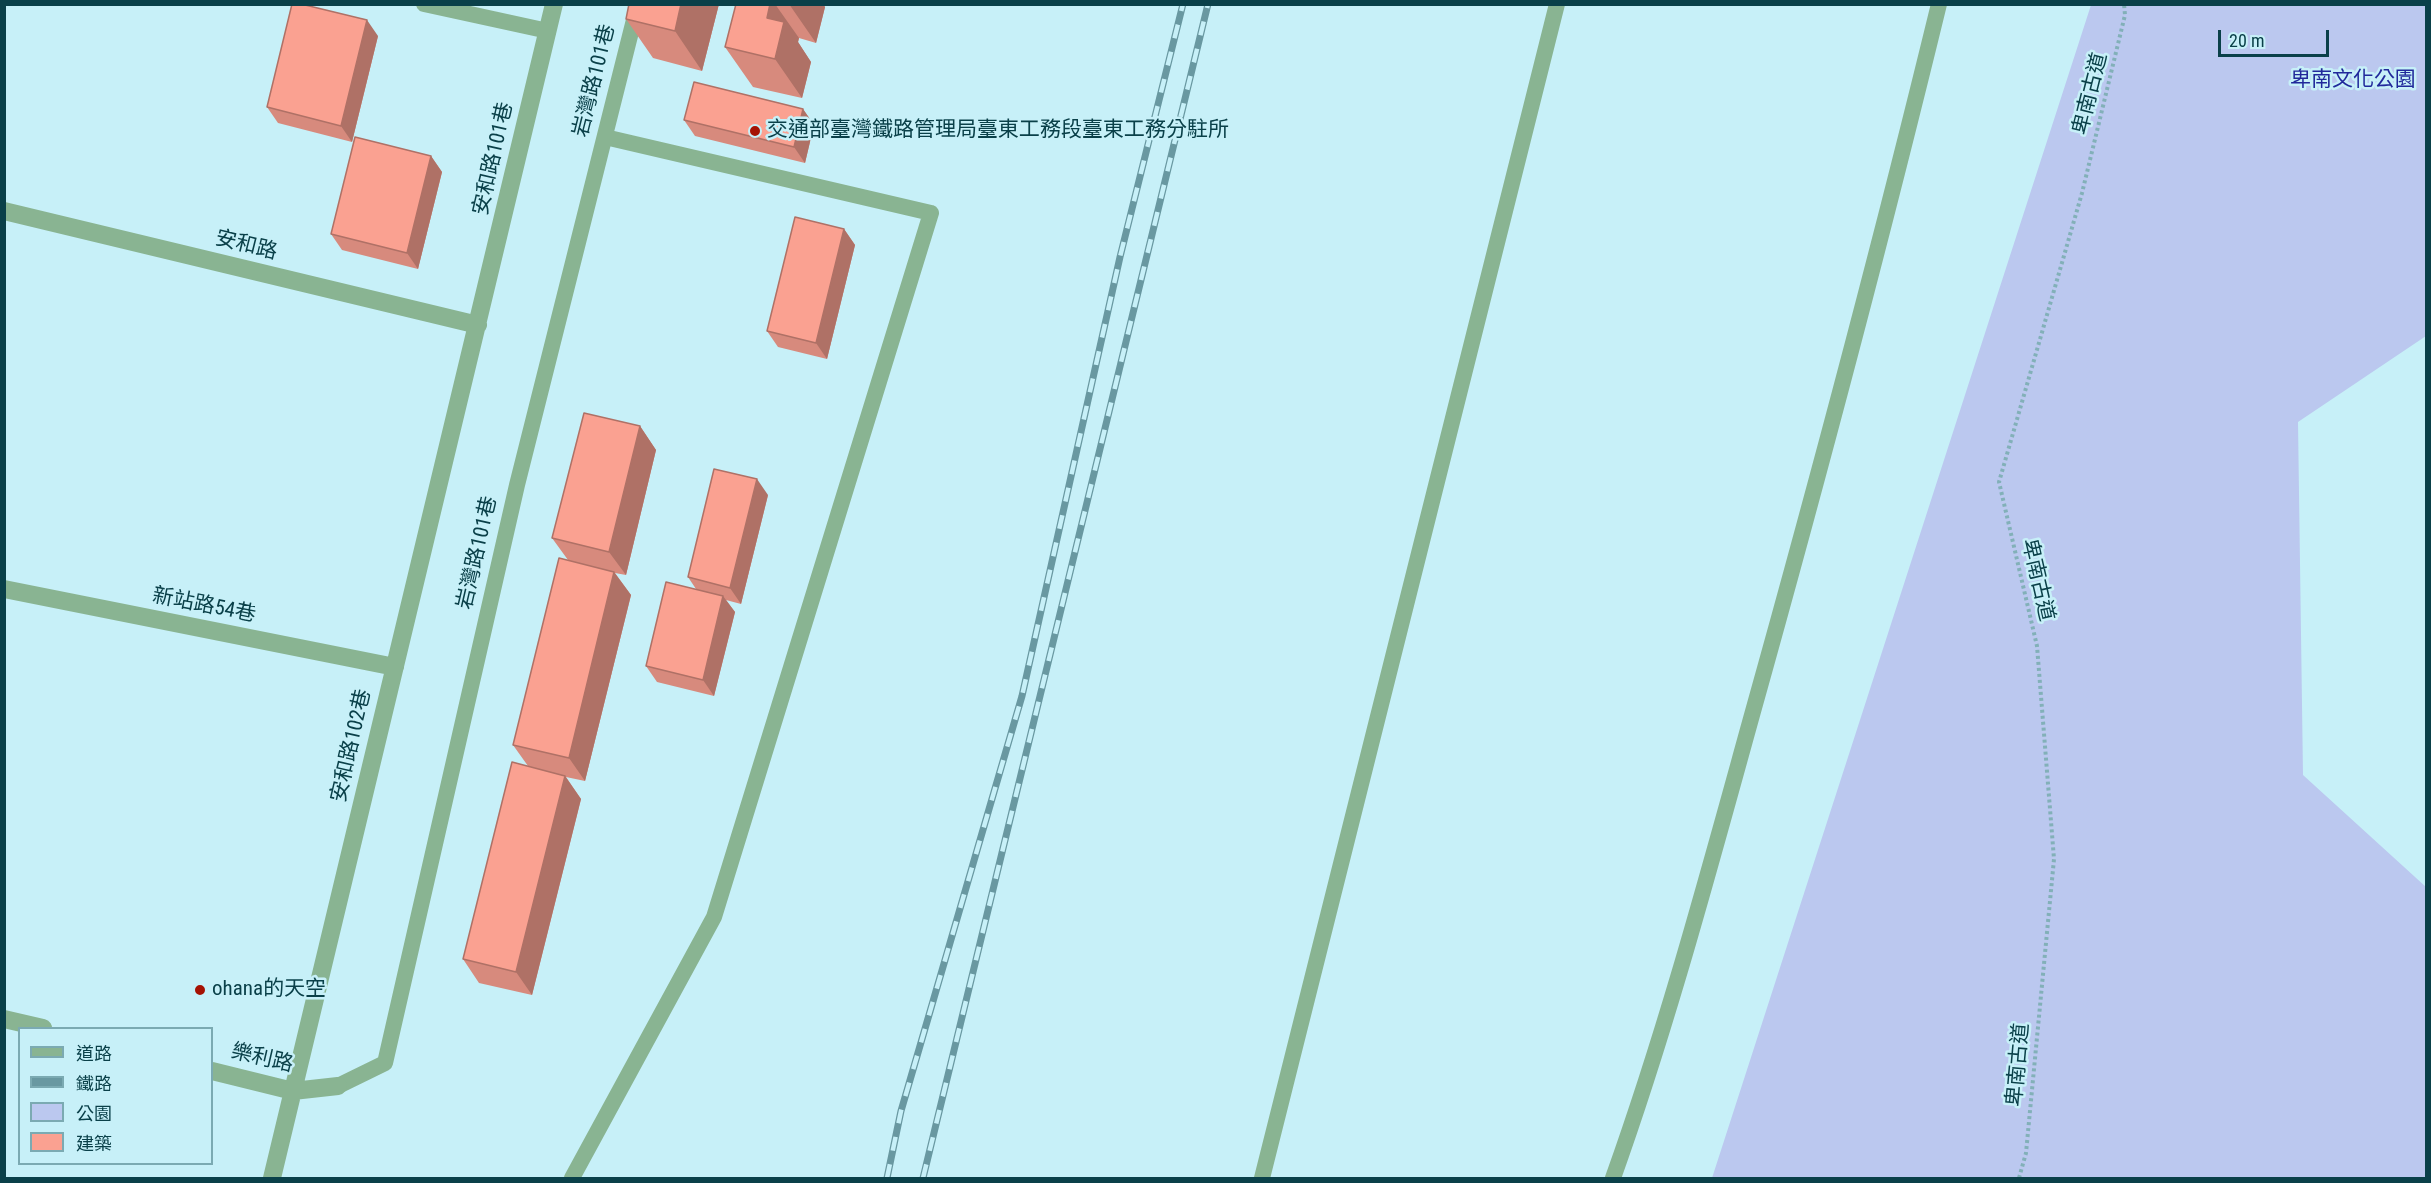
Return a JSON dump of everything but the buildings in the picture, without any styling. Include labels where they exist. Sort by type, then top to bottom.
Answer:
[{"type":"street","name":"安和路101巷","points":[[478,325],[555,4]]},
{"type":"street","name":"安和路","points":[[4,211],[478,325]]},
{"type":"street","name":"安和路102巷","points":[[272,1179],[478,325]]},
{"type":"street","name":"新站路54巷","points":[[4,589],[394,668]]},
{"type":"street","points":[[4,1019],[35,1027]]},
{"type":"street","name":"樂利路","points":[[213,1071],[293,1091],[338,1086]]},
{"type":"lane","points":[[424,4],[548,31]]},
{"type":"lane","name":"岩灣路101巷","points":[[338,1086],[385,1063],[517,486],[638,4]]},
{"type":"lane","points":[[1262,1179],[1557,4]]},
{"type":"lane","points":[[1613,1179],[1632,1124],[1708,872],[1780,616],[1939,4]]},
{"type":"lane","points":[[572,1179],[714,917],[931,213],[605,137]]},
{"type":"path","name":"卑南古道","points":[[2019,1179],[2026,1153],[2054,860],[2037,646],[1999,482],[2082,193],[2125,15],[2124,4]]},
{"type":"green space","name":"卑南文化公園","points":[[2091,5],[2426,5],[2426,336],[2298,422],[2303,775],[2426,887],[2426,1178],[1712,1178]]},
{"type":"railway","points":[[887,1178],[901,1111],[1022,696],[1120,257],[1183,4]]},
{"type":"railway","points":[[923,1178],[1208,4]]},
{"type":"place","name":"交通部臺灣鐵路管理局臺東工務段臺東工務分駐所","points":[[755,131]]},
{"type":"place","name":"ohana的天空","points":[[200,990]]}]
